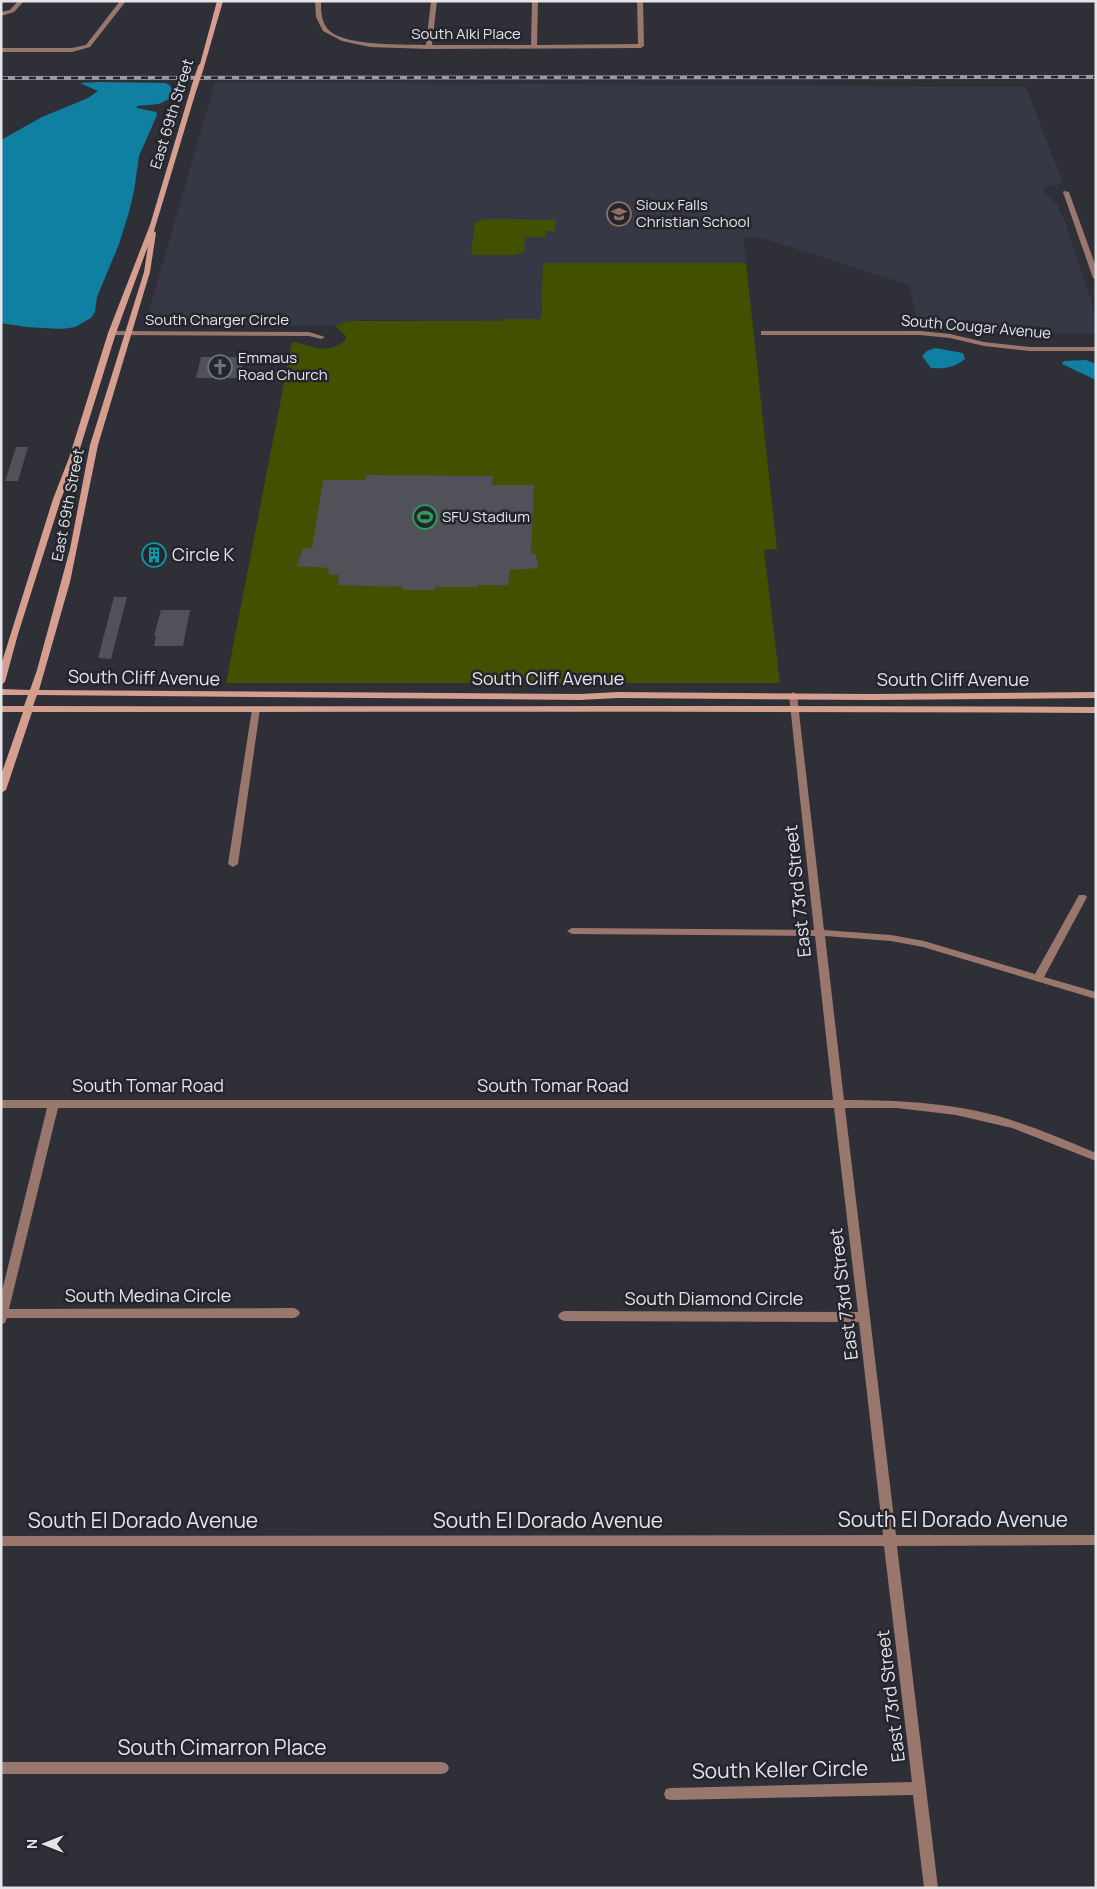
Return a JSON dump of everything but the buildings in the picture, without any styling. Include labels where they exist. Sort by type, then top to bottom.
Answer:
[{"type":"main road","name":"East 69th Street","points":[[1,682],[14,634],[73,458],[112,333],[153,224],[221,1]]},
{"type":"main road","name":"East 69th Street","points":[[1,790],[41,670],[72,557],[94,445],[151,254],[153,224]]},
{"type":"main road","name":"South Cliff Avenue","points":[[1,692],[580,697],[618,695],[906,697],[1096,695]]},
{"type":"main road","name":"South Cliff Avenue","points":[[1,709],[795,708],[1096,710]]},
{"type":"street","points":[[1,14],[12,11],[21,1]]},
{"type":"street","points":[[1,50],[72,50],[84,48],[88,46],[123,1]]},
{"type":"street","name":"South Alki Place","points":[[318,1],[322,25],[325,30],[338,38],[376,46],[429,47],[641,46],[640,1]]},
{"type":"street","points":[[429,47],[434,1]]},
{"type":"street","points":[[534,47],[535,1]]},
{"type":"street","points":[[1066,192],[1096,278]]},
{"type":"street","name":"South Charger Circle","points":[[112,333],[309,334],[321,337]]},
{"type":"street","name":"South Cougar Avenue","points":[[764,333],[920,333],[1023,348],[1096,348]]},
{"type":"street","name":"East 73rd Street","points":[[793,695],[839,1104],[932,1888]]},
{"type":"street","points":[[233,864],[256,709]]},
{"type":"street","points":[[1038,978],[1082,897]]},
{"type":"street","points":[[572,931],[857,934],[924,944],[1096,996]]},
{"type":"street","points":[[2,1317],[54,1103]]},
{"type":"street","name":"South Tomar Road","points":[[1,1104],[897,1104],[956,1111],[1014,1125],[1096,1157]]},
{"type":"street","name":"South Medina Circle","points":[[2,1317],[294,1313]]},
{"type":"street","name":"South Diamond Circle","points":[[564,1316],[864,1317]]},
{"type":"street","name":"South El Dorado Avenue","points":[[1,1541],[1096,1540]]},
{"type":"street","name":"South Cimarron Place","points":[[1,1768],[442,1768]]},
{"type":"street","name":"South Keller Circle","points":[[671,1794],[920,1788]]},
{"type":"shaded area","name":"Sioux Falls Christian School","points":[[215,82],[1026,87],[1063,183],[1046,186],[1043,191],[1057,204],[1066,225],[1096,316],[1096,333],[962,333],[937,328],[919,328],[909,285],[762,238],[743,237],[746,263],[543,263],[541,319],[502,319],[502,321],[364,320],[349,321],[335,326],[145,325]]},
{"type":"green space","points":[[484,219],[556,220],[555,231],[546,231],[545,237],[525,237],[524,252],[515,255],[471,255],[475,223]]},
{"type":"green space","points":[[543,263],[746,263],[777,549],[764,550],[780,683],[226,683],[292,342],[324,349],[330,348],[345,341],[346,336],[335,326],[349,321],[502,321],[502,319],[541,319]]},
{"type":"water","points":[[80,83],[165,83],[170,85],[172,91],[169,99],[159,104],[137,106],[137,108],[156,112],[157,115],[139,156],[129,212],[119,244],[97,297],[95,312],[91,318],[75,327],[62,329],[26,327],[1,323],[1,140],[42,117],[88,98],[98,91]]},
{"type":"water","points":[[935,348],[963,353],[965,359],[949,367],[931,368],[922,356],[927,351]]},
{"type":"water","points":[[1086,360],[1096,364],[1096,380],[1062,364],[1064,361]]},
{"type":"railway","points":[[1,78],[1096,77]]},
{"type":"place","name":"Sioux Falls Christian School","points":[[619,214]]},
{"type":"place","name":"Emmaus Road Church","points":[[220,367]]},
{"type":"place","name":"SFU Stadium","points":[[425,517]]},
{"type":"place","name":"Circle K","points":[[154,555]]}]
